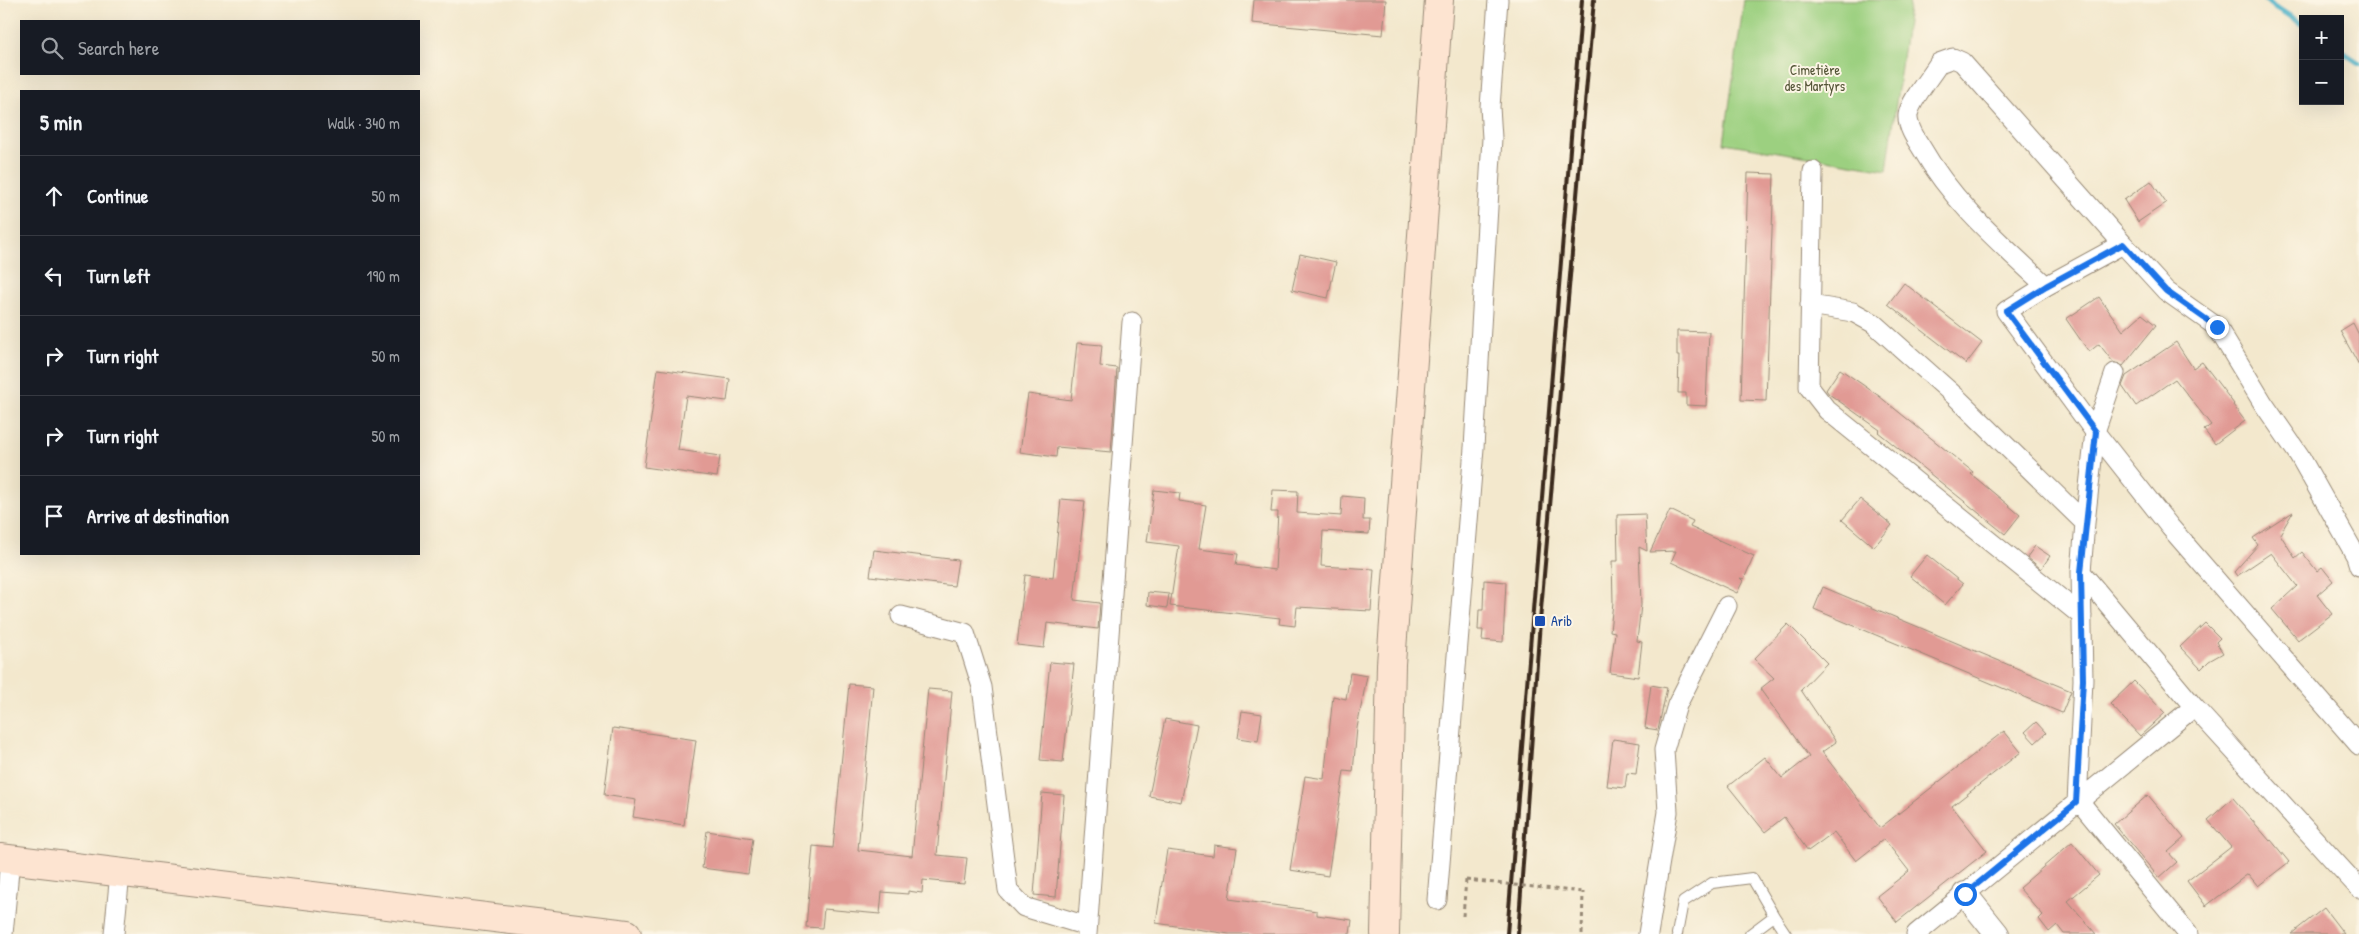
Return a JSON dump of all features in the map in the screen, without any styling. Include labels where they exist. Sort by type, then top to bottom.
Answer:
[{"type":"main road","points":[[1385,934],[1391,664],[1439,0]]},
{"type":"main road","points":[[5,859],[615,933]]},
{"type":"street","points":[[1438,900],[1474,448],[1492,138],[1490,107],[1498,0]]},
{"type":"street","points":[[2046,286],[1971,216],[1931,165],[1913,134],[1908,117],[1910,107],[1939,63],[1953,58],[1962,62],[2166,291],[2217,327],[2263,403],[2299,455],[2356,556],[2359,566]]},
{"type":"street","points":[[1813,171],[1809,387],[1827,410],[2082,616]]},
{"type":"street","points":[[2123,244],[2046,286],[2006,311],[2170,527],[2359,745]]},
{"type":"street","points":[[1810,305],[1853,312],[1873,323],[1956,397],[2085,523]]},
{"type":"street","points":[[902,616],[965,633],[982,687],[1008,890],[1024,907],[1087,930],[1132,322]]},
{"type":"street","points":[[2115,372],[2096,432],[2085,523],[2081,572],[2083,680],[2078,802],[2188,934]]},
{"type":"street","points":[[2081,572],[2194,707],[2359,888]]},
{"type":"street","points":[[1648,934],[1668,812],[1664,750],[1677,705],[1727,606]]},
{"type":"street","points":[[1916,934],[2194,707]]},
{"type":"street","points":[[4,934],[5,859]]},
{"type":"street","points":[[114,934],[120,873]]},
{"type":"street","points":[[1965,894],[1997,934]]},
{"type":"lane","points":[[1677,934],[1683,902],[1712,883],[1752,878],[1786,934]]},
{"type":"lane","points":[[1750,934],[1774,916]]},
{"type":"path","points":[[1463,916],[1466,880],[1583,892],[1582,934]]},
{"type":"green space","name":"Cimetière des Martyrs","points":[[1744,0],[1910,0],[1887,170],[1724,143]]},
{"type":"building","points":[[1254,0],[1386,0],[1383,35],[1252,23]]},
{"type":"building","points":[[1748,173],[1774,174],[1766,401],[1741,400]]},
{"type":"building","points":[[2151,181],[2166,203],[2138,222],[2124,200]]},
{"type":"building","points":[[1300,254],[1336,262],[1328,298],[1292,290]]},
{"type":"building","points":[[1904,283],[1982,343],[1966,364],[1888,304]]},
{"type":"building","points":[[2099,297],[2123,331],[2142,314],[2156,325],[2123,366],[2113,362],[2099,344],[2089,352],[2066,319]]},
{"type":"building","points":[[2353,323],[2359,335],[2359,365],[2340,331]]},
{"type":"building","points":[[1677,331],[1709,332],[1706,406],[1686,405],[1686,393],[1678,393],[1679,356],[1677,356]]},
{"type":"building","points":[[2176,342],[2193,368],[2202,362],[2245,421],[2215,444],[2204,430],[2211,425],[2175,379],[2136,406],[2122,386],[2126,376]]},
{"type":"building","points":[[1077,343],[1102,345],[1100,366],[1117,368],[1111,452],[1057,447],[1056,457],[1020,452],[1028,394],[1071,400]]},
{"type":"building","points":[[658,369],[730,379],[727,401],[686,396],[678,450],[720,456],[717,477],[644,467]]},
{"type":"building","points":[[1840,369],[1879,396],[1973,472],[1971,474],[2020,515],[2005,534],[1878,432],[1880,430],[1829,394],[1826,390]]},
{"type":"building","points":[[1154,490],[1180,493],[1179,501],[1206,505],[1199,549],[1238,554],[1236,565],[1275,570],[1278,512],[1271,512],[1273,490],[1298,491],[1297,513],[1341,516],[1342,496],[1364,498],[1363,520],[1370,520],[1369,534],[1323,531],[1321,566],[1374,569],[1371,611],[1297,607],[1295,626],[1279,624],[1280,618],[1170,606],[1179,546],[1147,542]]},
{"type":"building","points":[[1061,499],[1085,501],[1074,600],[1100,603],[1098,629],[1047,623],[1044,648],[1017,645],[1025,575],[1053,578]]},
{"type":"building","points":[[1860,499],[1892,525],[1874,547],[1842,520]]},
{"type":"building","points":[[1670,510],[1693,521],[1690,527],[1754,556],[1744,579],[1740,578],[1743,581],[1737,593],[1671,562],[1676,551],[1650,552]]},
{"type":"building","points":[[2293,512],[2280,534],[2295,558],[2302,552],[2317,571],[2322,567],[2333,581],[2317,595],[2332,614],[2298,640],[2272,609],[2297,586],[2271,553],[2237,576],[2234,572],[2258,545],[2253,538]]},
{"type":"building","points":[[1645,514],[1647,551],[1639,547],[1641,605],[1637,641],[1642,642],[1638,677],[1610,673],[1615,632],[1610,631],[1613,602],[1612,561],[1618,561],[1617,515]]},
{"type":"building","points":[[2035,546],[2050,556],[2041,569],[2027,557]]},
{"type":"building","points":[[874,550],[958,560],[954,586],[870,576]]},
{"type":"building","points":[[1927,555],[1963,584],[1945,605],[1910,576]]},
{"type":"building","points":[[1484,580],[1506,582],[1503,642],[1482,640],[1483,630],[1478,630],[1479,610],[1483,610]]},
{"type":"building","points":[[1823,587],[2071,691],[2062,713],[1814,609]]},
{"type":"building","points":[[1148,592],[1169,594],[1167,608],[1147,605]]},
{"type":"building","points":[[2205,623],[2220,638],[2216,642],[2223,653],[2209,661],[2201,669],[2180,647]]},
{"type":"building","points":[[1788,624],[1827,663],[1801,690],[1836,742],[1822,752],[1880,828],[2004,731],[2021,752],[1952,806],[1987,851],[1897,922],[1877,896],[1909,871],[1884,839],[1856,861],[1834,832],[1808,851],[1784,817],[1765,832],[1728,786],[1765,757],[1782,778],[1809,757],[1760,689],[1774,678],[1754,659]]},
{"type":"building","points":[[1050,662],[1074,664],[1063,762],[1040,760]]},
{"type":"building","points":[[1350,673],[1367,676],[1357,728],[1353,772],[1344,771],[1328,876],[1290,870],[1305,776],[1324,779],[1333,696],[1346,699]]},
{"type":"building","points":[[2134,681],[2165,713],[2140,736],[2110,704]]},
{"type":"building","points":[[849,684],[873,686],[858,850],[912,856],[928,689],[952,691],[937,855],[967,858],[964,884],[923,880],[922,893],[908,891],[908,894],[882,892],[880,914],[824,909],[822,928],[806,927],[813,846],[833,848]]},
{"type":"building","points":[[1651,685],[1667,688],[1658,730],[1645,728]]},
{"type":"building","points":[[1242,711],[1262,714],[1258,741],[1238,738]]},
{"type":"building","points":[[1165,719],[1197,725],[1181,802],[1149,796]]},
{"type":"building","points":[[2036,722],[2046,733],[2035,743],[2025,732]]},
{"type":"building","points":[[613,728],[696,740],[684,825],[633,817],[636,800],[604,795]]},
{"type":"building","points":[[1613,739],[1640,743],[1636,774],[1627,773],[1625,788],[1607,786]]},
{"type":"building","points":[[1042,793],[1064,795],[1056,897],[1034,895]]},
{"type":"building","points":[[2148,795],[2184,838],[2168,852],[2177,862],[2159,878],[2114,824]]},
{"type":"building","points":[[2233,798],[2289,862],[2258,886],[2248,874],[2206,906],[2187,881],[2231,847],[2208,820]]},
{"type":"building","points":[[707,831],[753,838],[748,874],[702,868]]},
{"type":"building","points":[[2072,842],[2099,875],[2068,901],[2096,934],[2064,934],[2057,925],[2049,932],[2039,919],[2043,915],[2019,888]]},
{"type":"building","points":[[1214,845],[1237,848],[1229,899],[1317,911],[1317,915],[1352,920],[1350,934],[1229,934],[1156,923],[1167,850],[1213,856]]},
{"type":"building","points":[[2324,908],[2344,934],[2291,934]]},
{"type":"waterway","points":[[2265,0],[2299,22]]},
{"type":"waterway","points":[[2344,53],[2359,63]]},
{"type":"railway","points":[[1507,934],[1582,0]]},
{"type":"railway","points":[[1518,934],[1540,621],[1594,0]]},
{"type":"place","name":"Arib","points":[[1540,621]]},
{"type":"route","points":[[1965,894],[2076,803],[2083,680],[2081,572],[2096,432],[2006,311],[2046,286],[2123,244],[2166,291],[2217,327]]}]
